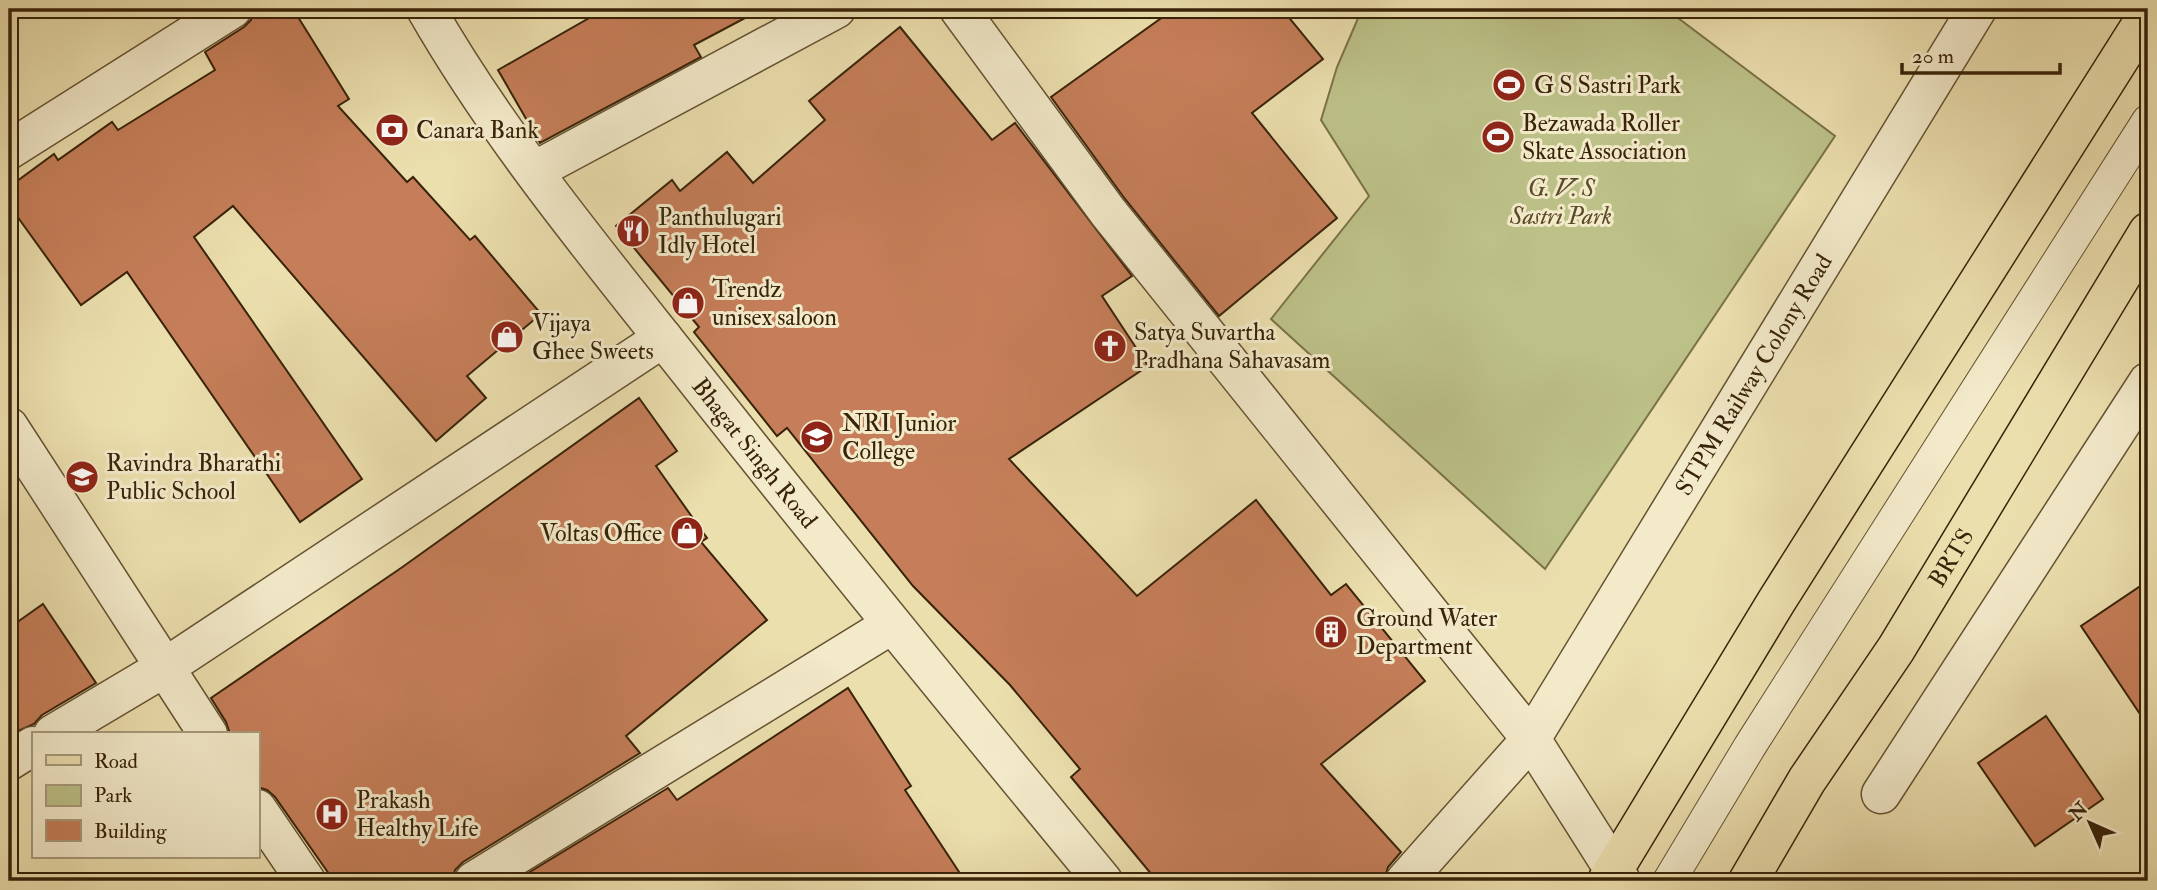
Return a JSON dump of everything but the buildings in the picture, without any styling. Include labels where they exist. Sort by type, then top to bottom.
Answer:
[{"type":"main road","points":[[1614,877],[1776,602],[2148,14]]},
{"type":"main road","name":"BRTS","points":[[1748,881],[1807,780],[1896,649],[2148,232]]},
{"type":"street","points":[[9,150],[232,9]]},
{"type":"street","name":"Bhagat Singh Road","points":[[426,9],[445,43],[534,171],[663,338],[891,625],[1103,881]]},
{"type":"street","points":[[534,171],[836,9]]},
{"type":"street","points":[[959,9],[1108,212],[1531,740],[1614,877]]},
{"type":"street","name":"STPM Railway Colony Road","points":[[1405,881],[1531,740],[1977,9]]},
{"type":"street","points":[[56,732],[164,668],[663,338]]},
{"type":"street","points":[[1881,794],[2148,382]]},
{"type":"street","points":[[9,427],[207,732]]},
{"type":"street","points":[[474,881],[891,625]]},
{"type":"street","points":[[9,761],[32,747]]},
{"type":"street","points":[[259,812],[306,881]]},
{"type":"lane","points":[[1669,881],[1750,746],[2148,121]]},
{"type":"green space","name":"G. V. S Sastri Park","points":[[1362,9],[1666,9],[1835,136],[1545,569],[1271,319],[1369,196],[1321,120],[1337,67]]},
{"type":"place","name":"G S Sastri Park","points":[[1509,85]]},
{"type":"place","name":"Canara Bank","points":[[392,130]]},
{"type":"place","name":"Bezawada Roller Skate Association","points":[[1498,137]]},
{"type":"place","name":"Panthulugari Idly Hotel","points":[[633,231]]},
{"type":"place","name":"Trendz unisex saloon","points":[[688,303]]},
{"type":"place","name":"Vijaya Ghee Sweets","points":[[507,337]]},
{"type":"place","name":"Satya Suvartha Pradhana Sahavasam","points":[[1110,346]]},
{"type":"place","name":"NRI Junior College","points":[[817,437]]},
{"type":"place","name":"Ravindra Bharathi Public School","points":[[82,477]]},
{"type":"place","name":"Voltas Office","points":[[687,533]]},
{"type":"place","name":"Ground Water Department","points":[[1331,632]]},
{"type":"place","name":"Prakash Healthy Life","points":[[332,814]]}]
